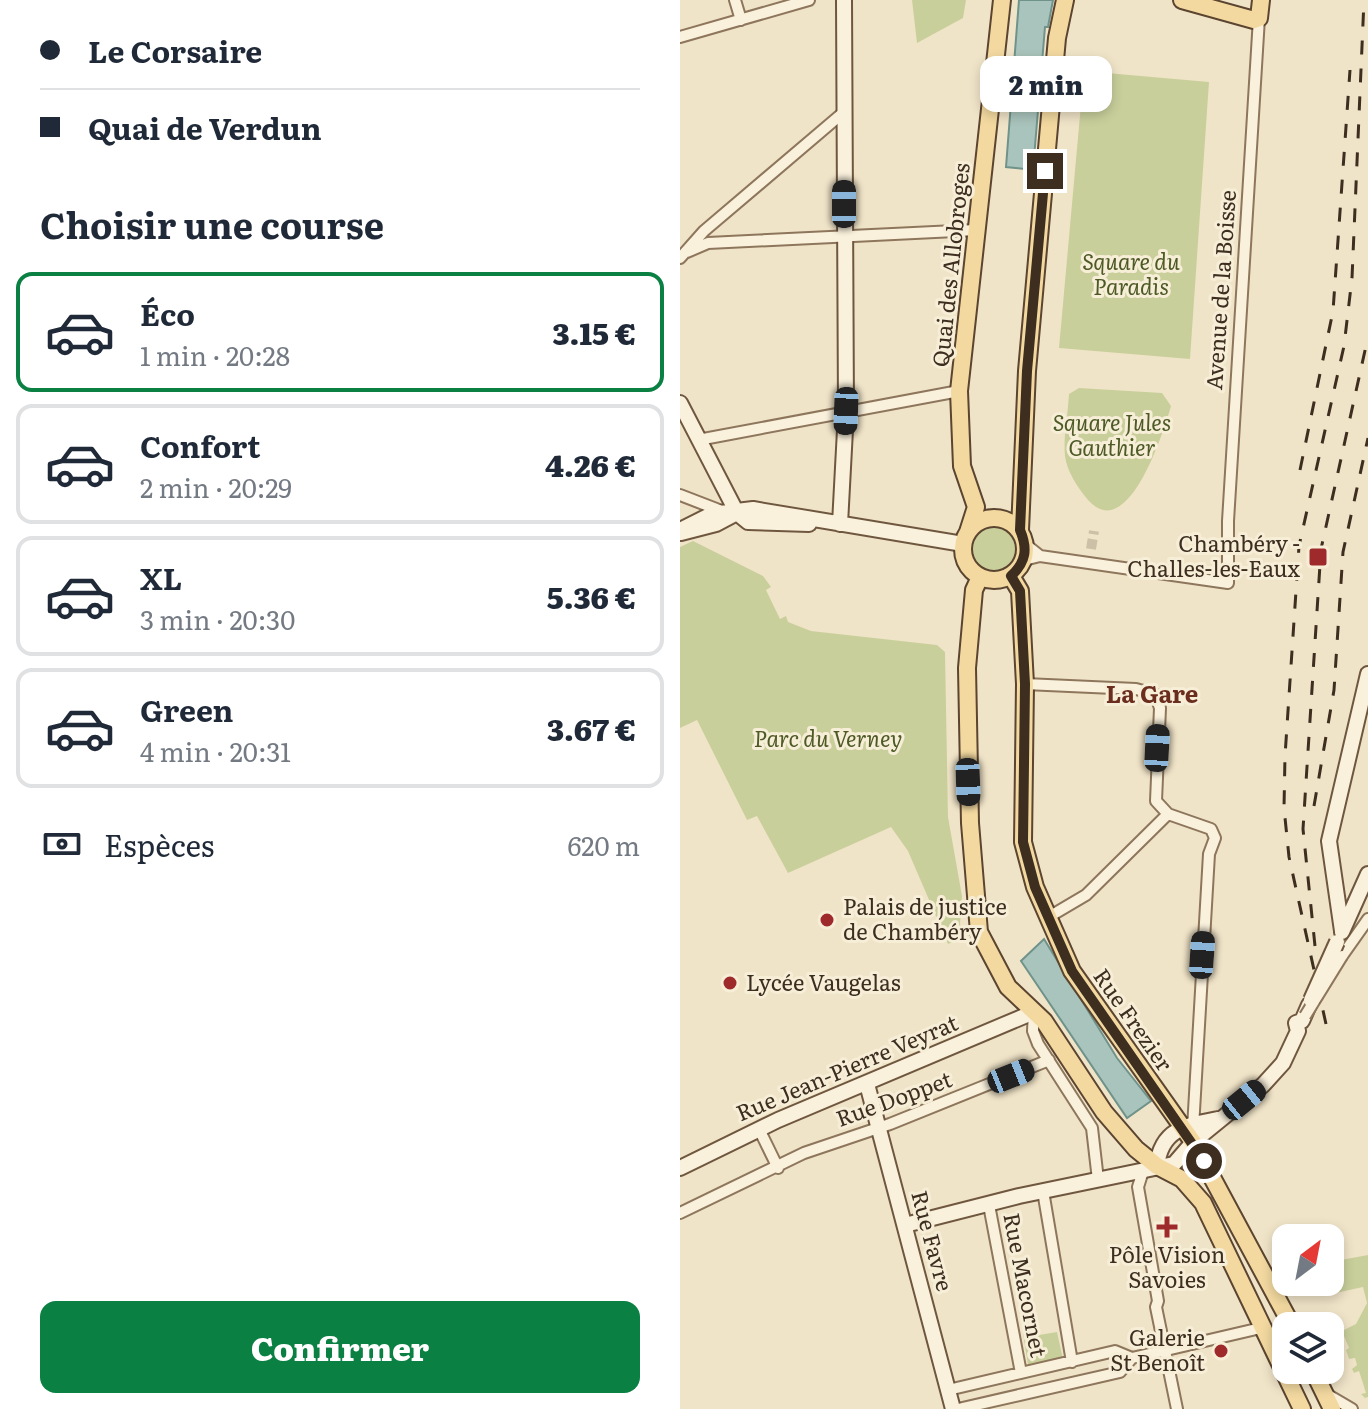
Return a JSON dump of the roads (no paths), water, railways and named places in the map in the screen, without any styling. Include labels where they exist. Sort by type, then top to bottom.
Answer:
[{"type":"main road","name":"Quai des Allobroges","points":[[965,538],[976,507],[962,466],[959,391],[1002,0]]},
{"type":"main road","points":[[1027,548],[1009,521],[995,517],[978,522],[965,538],[967,565],[980,577],[995,580],[1011,576],[1027,548],[1031,324],[1057,38],[1065,0]]},
{"type":"main road","points":[[1182,0],[1254,20],[1259,18]]},
{"type":"main road","name":"Avenue de la Boisse","points":[[1259,18],[1261,0]]},
{"type":"main road","name":"Rue Frezier","points":[[1011,576],[1020,591],[1025,684],[1023,842],[1047,918],[1064,957],[1089,998],[1187,1124],[1193,1142],[1284,1312]]},
{"type":"main road","points":[[980,577],[972,602],[967,668],[970,823],[978,929],[1008,987],[1051,1032],[1104,1112],[1150,1168],[1182,1179],[1203,1203],[1302,1409]]},
{"type":"main road","points":[[1319,1384],[1332,1409]]},
{"type":"street","points":[[735,0],[741,20]]},
{"type":"street","points":[[680,37],[809,0]]},
{"type":"street","points":[[840,524],[846,411],[844,0]]},
{"type":"street","name":"Avenue de la Boisse","points":[[1091,563],[1228,583],[1228,521],[1259,18]]},
{"type":"street","points":[[684,255],[704,231],[844,112]]},
{"type":"street","points":[[684,255],[708,243],[844,233],[976,230]]},
{"type":"street","points":[[698,440],[959,391]]},
{"type":"street","points":[[680,403],[737,513],[748,522],[796,525],[820,522],[965,538]]},
{"type":"street","points":[[680,495],[707,508],[737,513]]},
{"type":"street","points":[[680,531],[712,514],[737,513]]},
{"type":"street","points":[[1027,548],[1091,563],[1091,549]]},
{"type":"street","points":[[1340,943],[1329,841],[1368,674]]},
{"type":"street","points":[[1025,684],[1152,692],[1157,696],[1160,708],[1156,801],[1168,814],[1211,829],[1215,838],[1209,854],[1187,1124]]},
{"type":"street","points":[[1047,918],[1086,895],[1168,814]]},
{"type":"street","points":[[905,1225],[1179,1161],[1193,1142],[1263,1085],[1283,1063],[1340,943],[1368,874]]},
{"type":"street","points":[[1302,1023],[1340,943],[1368,919]]},
{"type":"street","points":[[1034,1012],[1033,1031],[1092,1128],[1098,1180]]},
{"type":"street","name":"Rue Jean-Pierre Veyrat","points":[[680,1168],[759,1129],[1034,1012]]},
{"type":"street","name":"Rue Doppet","points":[[680,1213],[778,1168],[796,1156],[878,1128],[1049,1060]]},
{"type":"street","name":"Rue Favre","points":[[867,1084],[955,1409]]},
{"type":"street","points":[[1177,1409],[1156,1307],[1158,1301],[1138,1187],[1163,1142],[1187,1124],[1220,1119]]},
{"type":"street","points":[[759,1129],[778,1168]]},
{"type":"street","points":[[1043,1191],[1072,1362]]},
{"type":"street","name":"Rue Macornet","points":[[989,1205],[1021,1373]]},
{"type":"street","points":[[955,1409],[1120,1372],[1129,1359],[1265,1327]]},
{"type":"street","points":[[948,1390],[1115,1351],[1129,1359]]},
{"type":"street","points":[[1107,1353],[1111,1374]]},
{"type":"street","points":[[1323,1392],[1352,1409]]},
{"type":"water","points":[[1019,0],[1053,0],[1048,27],[1045,27],[1033,170],[1006,167]]},
{"type":"water","points":[[1044,939],[1117,1058],[1151,1101],[1127,1118],[1021,961]]},
{"type":"tunnel","points":[[1091,549],[1094,531]]},
{"type":"railway","points":[[1326,1024],[1289,857],[1284,808],[1285,756],[1299,546],[1344,346],[1352,278],[1364,0]]},
{"type":"railway","points":[[1300,470],[1333,311],[1350,70]]},
{"type":"railway","points":[[1315,946],[1303,829],[1321,549],[1368,337]]},
{"type":"railway","points":[[1314,806],[1334,690],[1343,552],[1368,438]]},
{"type":"place","name":"Chambéry - Challes-les-Eaux","points":[[1318,557]]},
{"type":"place","name":"Palais de justice de Chambéry","points":[[827,920]]},
{"type":"place","name":"Lycée Vaugelas","points":[[730,983]]},
{"type":"place","name":"Pôle Vision Savoies","points":[[1167,1227]]},
{"type":"place","name":"Galerie St Benoît","points":[[1221,1351]]},
{"type":"district","name":"La Gare","points":[[1152,695]]},
{"type":"park label","name":"Square du Paradis","points":[[1131,274]]},
{"type":"park label","name":"Square Jules Gauthier","points":[[1112,436]]},
{"type":"park label","name":"Parc du Verney","points":[[828,739]]}]
